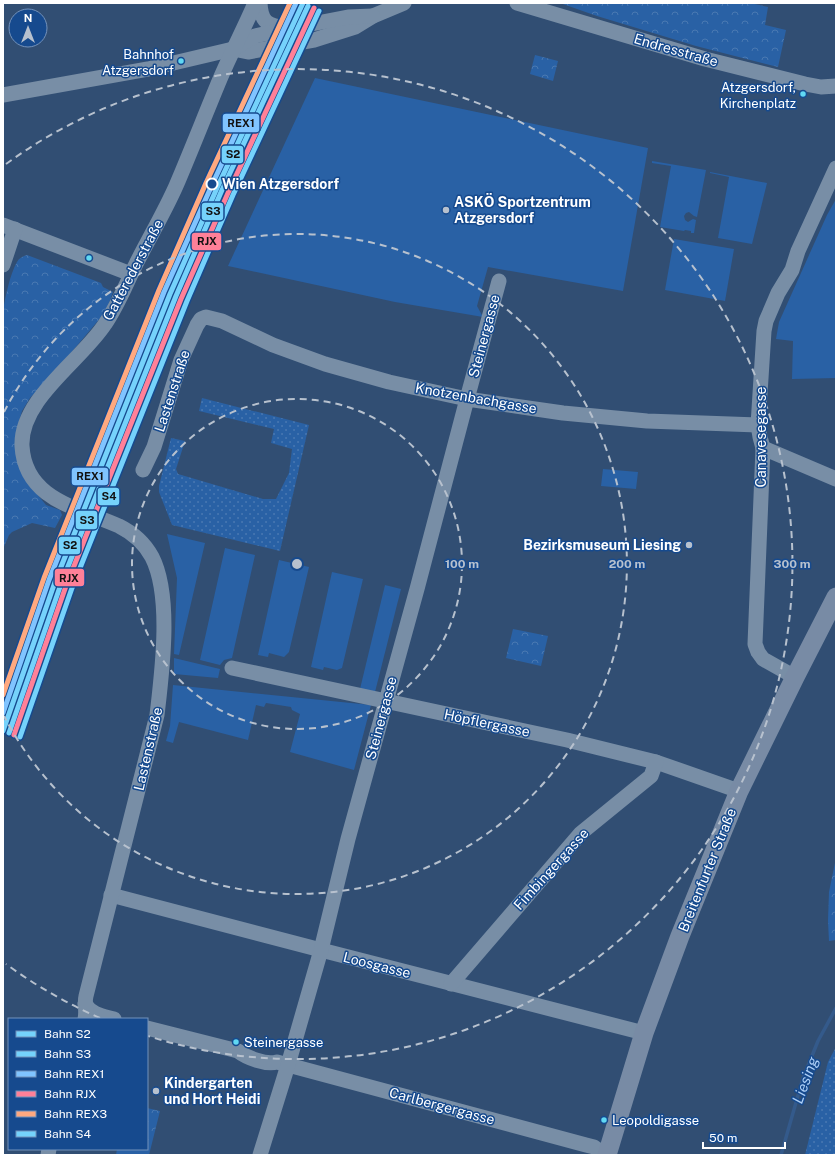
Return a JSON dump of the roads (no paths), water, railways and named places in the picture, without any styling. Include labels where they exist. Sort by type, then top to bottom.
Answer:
[{"type":"main road","name":"Breitenfurter Straße","points":[[606,1155],[644,1033],[680,936],[739,791],[836,597]]},
{"type":"street","name":"Gatterederstraße","points":[[100,517],[70,506],[49,495],[33,479],[26,466],[22,446],[24,425],[28,415],[41,396],[104,326],[116,306],[175,187],[233,49],[255,3]]},
{"type":"street","points":[[260,3],[261,15],[266,22],[277,27],[286,28]]},
{"type":"street","points":[[233,49],[248,52],[314,40],[355,27],[373,16],[404,3]]},
{"type":"street","name":"Endresstraße","points":[[518,3],[705,59],[805,84],[821,87],[836,86]]},
{"type":"street","points":[[3,95],[148,69],[233,49],[255,36],[286,28],[348,17],[373,16]]},
{"type":"street","name":"Canavesegasse","points":[[795,677],[763,659],[755,644],[763,448],[758,425],[764,331],[766,321],[778,293],[792,270],[798,250],[836,168]]},
{"type":"street","points":[[3,265],[9,227],[131,274]]},
{"type":"street","name":"Steinergasse","points":[[260,1155],[277,1100],[282,1063],[321,950],[348,839],[499,281]]},
{"type":"street","name":"Knotzenbachgasse","points":[[206,316],[273,345],[325,364],[389,382],[467,399],[563,413],[647,421],[758,425]]},
{"type":"street","name":"Lastenstraße","points":[[143,470],[154,447],[181,360],[197,325],[201,319],[206,316]]},
{"type":"street","points":[[763,448],[836,479]]},
{"type":"street","name":"Lastenstraße","points":[[80,1018],[82,1011],[85,1012],[86,996],[157,715],[162,675],[164,610],[158,574],[151,556],[140,541],[127,530],[100,517]]},
{"type":"street","name":"Höpflergasse","points":[[232,668],[567,740],[656,762],[739,791]]},
{"type":"street","name":"Fimbingergasse","points":[[451,984],[581,833],[651,776],[656,762]]},
{"type":"street","name":"Loosgasse","points":[[111,895],[644,1033]]},
{"type":"street","points":[[85,1012],[89,1010],[94,1014],[110,1018]]},
{"type":"street","name":"Carlbergergasse","points":[[148,1028],[238,1051],[244,1056],[271,1063],[282,1063],[594,1147],[606,1155]]},
{"type":"waterway","name":"Liesing","points":[[781,1155],[803,1078],[818,1041],[836,1008]]},
{"type":"rail line","name":"REX3","points":[[3,695],[44,578],[159,290],[206,183],[290,3]]},
{"type":"rail line","name":"REX1","points":[[3,713],[49,580],[164,292],[296,3]]},
{"type":"rail line","name":"S2","points":[[3,731],[55,582],[170,294],[217,188],[303,3]]},
{"type":"rail line","name":"S3","points":[[9,733],[61,584],[176,296],[222,190],[308,6]]},
{"type":"rail line","name":"RJX","points":[[14,735],[66,586],[181,299],[228,193],[314,8]]},
{"type":"rail line","name":"S4","points":[[20,737],[72,588],[187,301],[233,195],[319,11]]},
{"type":"place","name":"Bahnhof Atzgersdorf","points":[[181,61]]},
{"type":"place","name":"Atzgersdorf, Kirchenplatz","points":[[803,94]]},
{"type":"place","name":"Wien Atzgersdorf","points":[[212,184]]},
{"type":"place","name":"ASKÖ Sportzentrum Atzgersdorf","points":[[446,210]]},
{"type":"place","name":"Bezirksmuseum Liesing","points":[[689,545]]},
{"type":"place","name":"Steinergasse","points":[[236,1042]]},
{"type":"place","name":"Kindergarten und Hort Heidi","points":[[156,1091]]},
{"type":"place","name":"Leopoldigasse","points":[[604,1120]]}]
